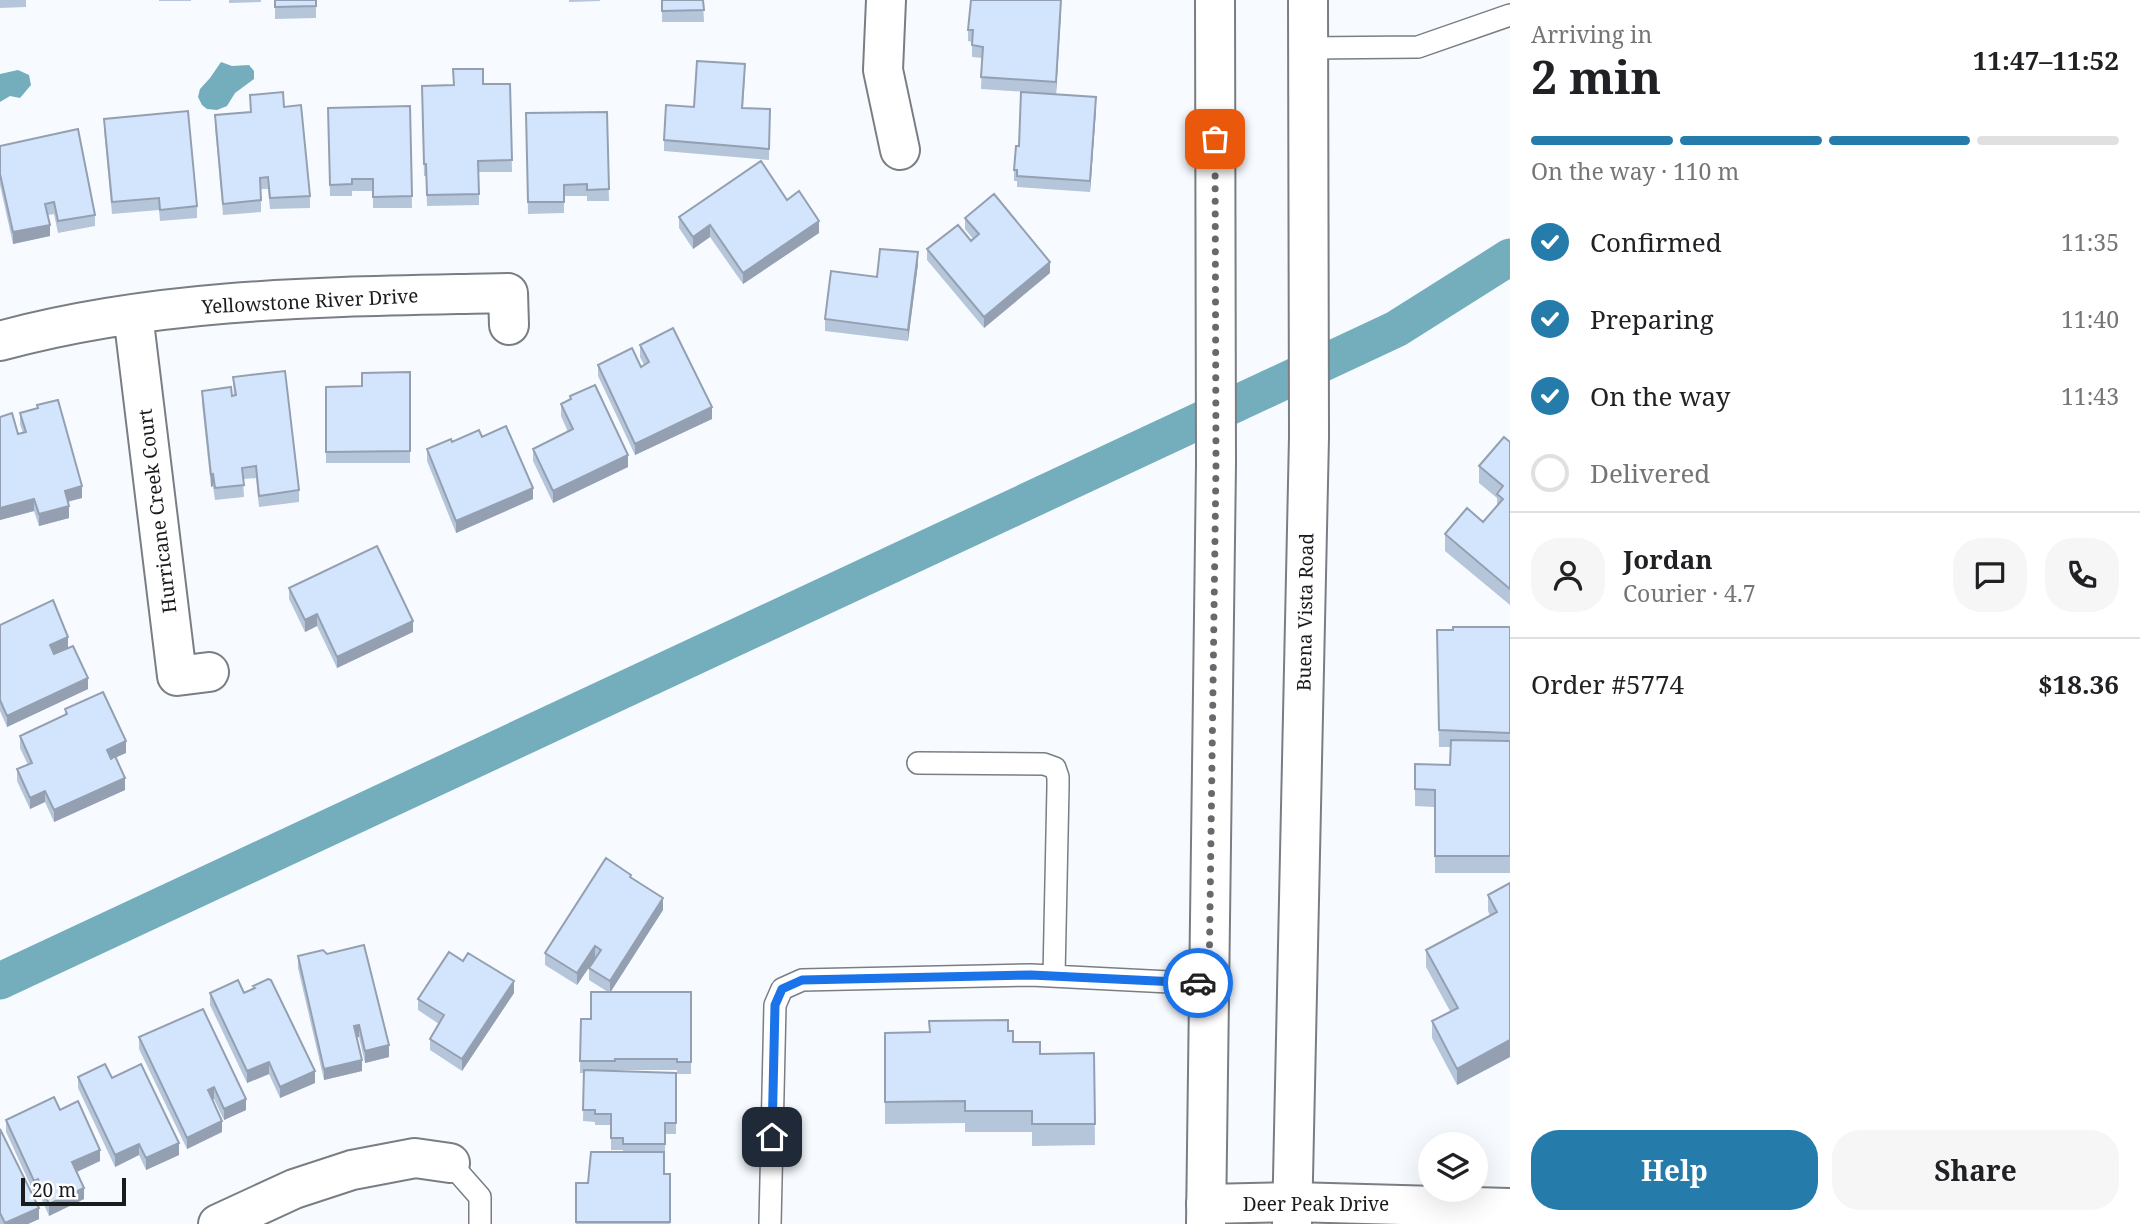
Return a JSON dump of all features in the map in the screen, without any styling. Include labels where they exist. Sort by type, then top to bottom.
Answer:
[{"type":"main road","points":[[886,0],[883,71],[900,150]]},
{"type":"main road","points":[[1206,1214],[1216,464],[1215,0]]},
{"type":"main road","name":"Buena Vista Road","points":[[1293,1213],[1309,437],[1308,0]]},
{"type":"main road","name":"Yellowstone River Drive","points":[[0,341],[133,314],[287,298],[508,293],[509,325]]},
{"type":"main road","name":"Hurricane Creek Court","points":[[133,314],[177,676],[209,672]]},
{"type":"main road","points":[[218,1224],[294,1189],[352,1170],[415,1158],[450,1163]]},
{"type":"main road","name":"Deer Peak Drive","points":[[1206,1214],[1510,1208]]},
{"type":"lane","points":[[1308,48],[1418,47],[1510,15]]},
{"type":"lane","points":[[918,763],[1044,764],[1055,768],[1058,787],[1054,976]]},
{"type":"lane","points":[[770,1224],[775,1005],[782,989],[802,980],[1054,976],[1209,984]]},
{"type":"lane","points":[[450,1163],[480,1197],[480,1224]]},
{"type":"water","points":[[221,62],[232,66],[249,65],[254,71],[254,79],[235,93],[227,106],[217,110],[207,109],[198,97],[200,89]]},
{"type":"water","points":[[18,70],[29,75],[31,85],[20,98],[10,96],[0,102],[0,74]]},
{"type":"building","points":[[275,0],[316,0],[316,6],[275,7]]},
{"type":"building","points":[[662,0],[703,0],[704,10],[662,11]]},
{"type":"building","points":[[971,0],[1061,0],[1056,82],[981,77],[983,47],[972,45],[973,30],[968,30]]},
{"type":"building","points":[[697,61],[745,64],[742,108],[770,109],[769,149],[664,140],[666,105],[694,107]]},
{"type":"building","points":[[453,69],[483,69],[483,84],[510,84],[512,160],[478,161],[479,194],[427,195],[422,86],[454,85]]},
{"type":"building","points":[[283,92],[284,107],[301,105],[310,196],[270,198],[268,177],[260,178],[261,200],[223,204],[215,115],[251,112],[250,95]]},
{"type":"building","points":[[1021,92],[1096,97],[1090,181],[1017,176],[1017,170],[1014,170],[1016,146],[1019,146]]},
{"type":"building","points":[[410,106],[412,196],[373,197],[373,179],[352,179],[352,184],[330,185],[328,108]]},
{"type":"building","points":[[188,111],[197,206],[160,210],[159,198],[112,202],[104,119]]},
{"type":"building","points":[[607,112],[609,189],[587,190],[587,184],[564,185],[564,202],[528,202],[526,113]]},
{"type":"building","points":[[78,129],[95,215],[58,221],[54,202],[45,204],[50,225],[13,232],[0,174],[0,146]]},
{"type":"building","points":[[761,161],[787,200],[799,191],[819,221],[743,273],[710,225],[693,237],[679,217]]},
{"type":"building","points":[[994,194],[1050,262],[984,317],[927,249],[958,225],[971,241],[979,234],[965,218]]},
{"type":"building","points":[[880,249],[918,252],[908,330],[825,319],[831,271],[877,277]]},
{"type":"building","points":[[673,328],[712,407],[635,444],[598,365],[632,348],[641,367],[649,362],[640,345]]},
{"type":"building","points":[[285,371],[299,490],[259,496],[256,466],[242,468],[244,485],[215,488],[213,474],[211,475],[202,391],[231,387],[232,396],[236,395],[233,377]]},
{"type":"building","points":[[410,372],[410,451],[326,452],[326,387],[362,386],[362,373]]},
{"type":"building","points":[[595,385],[628,455],[553,491],[533,449],[573,429],[561,404],[571,399],[570,396]]},
{"type":"building","points":[[58,400],[82,486],[65,491],[69,506],[39,514],[34,499],[0,508],[0,417],[12,413],[18,434],[26,432],[20,413]]},
{"type":"building","points":[[506,426],[533,488],[456,521],[427,449],[479,430],[482,437]]},
{"type":"building","points":[[1504,437],[1510,442],[1510,589],[1445,534],[1467,508],[1483,522],[1503,499],[1497,494],[1503,486],[1479,466]]},
{"type":"building","points":[[377,546],[413,621],[337,657],[317,614],[305,620],[289,588]]},
{"type":"building","points":[[53,600],[68,637],[50,645],[54,654],[73,646],[88,678],[7,716],[0,700],[0,625]]},
{"type":"building","points":[[1453,627],[1510,627],[1510,733],[1439,730],[1437,630],[1453,630]]},
{"type":"building","points":[[103,692],[126,741],[107,750],[111,759],[115,756],[125,778],[54,810],[45,791],[30,798],[17,769],[32,763],[20,736],[67,714],[65,709]]},
{"type":"building","points":[[1451,740],[1510,741],[1510,856],[1435,856],[1435,790],[1415,789],[1415,764],[1450,765]]},
{"type":"building","points":[[606,858],[663,898],[610,981],[589,968],[601,950],[595,946],[577,973],[545,953]]},
{"type":"building","points":[[1510,883],[1510,1040],[1457,1069],[1432,1021],[1458,1008],[1426,950],[1497,912],[1488,895]]},
{"type":"building","points":[[364,945],[389,1045],[365,1051],[359,1025],[354,1026],[362,1060],[324,1069],[298,956],[323,950],[327,954]]},
{"type":"building","points":[[449,952],[463,961],[468,953],[514,981],[462,1059],[430,1039],[444,1015],[418,999]]},
{"type":"building","points":[[268,979],[271,980],[315,1071],[280,1087],[269,1062],[247,1071],[210,993],[238,980],[244,993]]},
{"type":"building","points":[[591,992],[691,992],[691,1062],[677,1062],[677,1059],[580,1061],[581,1019],[591,1019]]},
{"type":"building","points":[[203,1009],[246,1099],[224,1109],[214,1087],[208,1090],[222,1121],[187,1138],[139,1037]]},
{"type":"building","points":[[1008,1020],[1008,1031],[1013,1031],[1013,1042],[1040,1042],[1040,1054],[1094,1053],[1095,1124],[1032,1124],[1032,1111],[965,1111],[965,1101],[885,1102],[885,1033],[930,1032],[929,1021]]},
{"type":"building","points":[[105,1064],[112,1078],[141,1064],[179,1143],[146,1158],[139,1144],[115,1155],[78,1077]]},
{"type":"building","points":[[584,1070],[676,1073],[676,1123],[665,1123],[665,1144],[623,1144],[623,1138],[611,1138],[611,1114],[595,1114],[595,1110],[583,1110]]},
{"type":"building","points":[[54,1097],[60,1110],[78,1101],[100,1150],[72,1162],[84,1188],[49,1204],[38,1179],[34,1181],[6,1120]]},
{"type":"building","points":[[0,1129],[39,1208],[5,1223],[0,1213]]},
{"type":"building","points":[[591,1152],[664,1152],[664,1174],[670,1174],[670,1222],[576,1222],[576,1183],[588,1183]]},
{"type":"waterway","points":[[0,981],[1396,329],[1510,257]]},
{"type":"way so far","points":[[1198,983],[1209,984],[1216,464],[1215,139]]},
{"type":"route","points":[[772,1137],[775,1005],[782,989],[802,980],[1031,975],[1198,983]]}]
